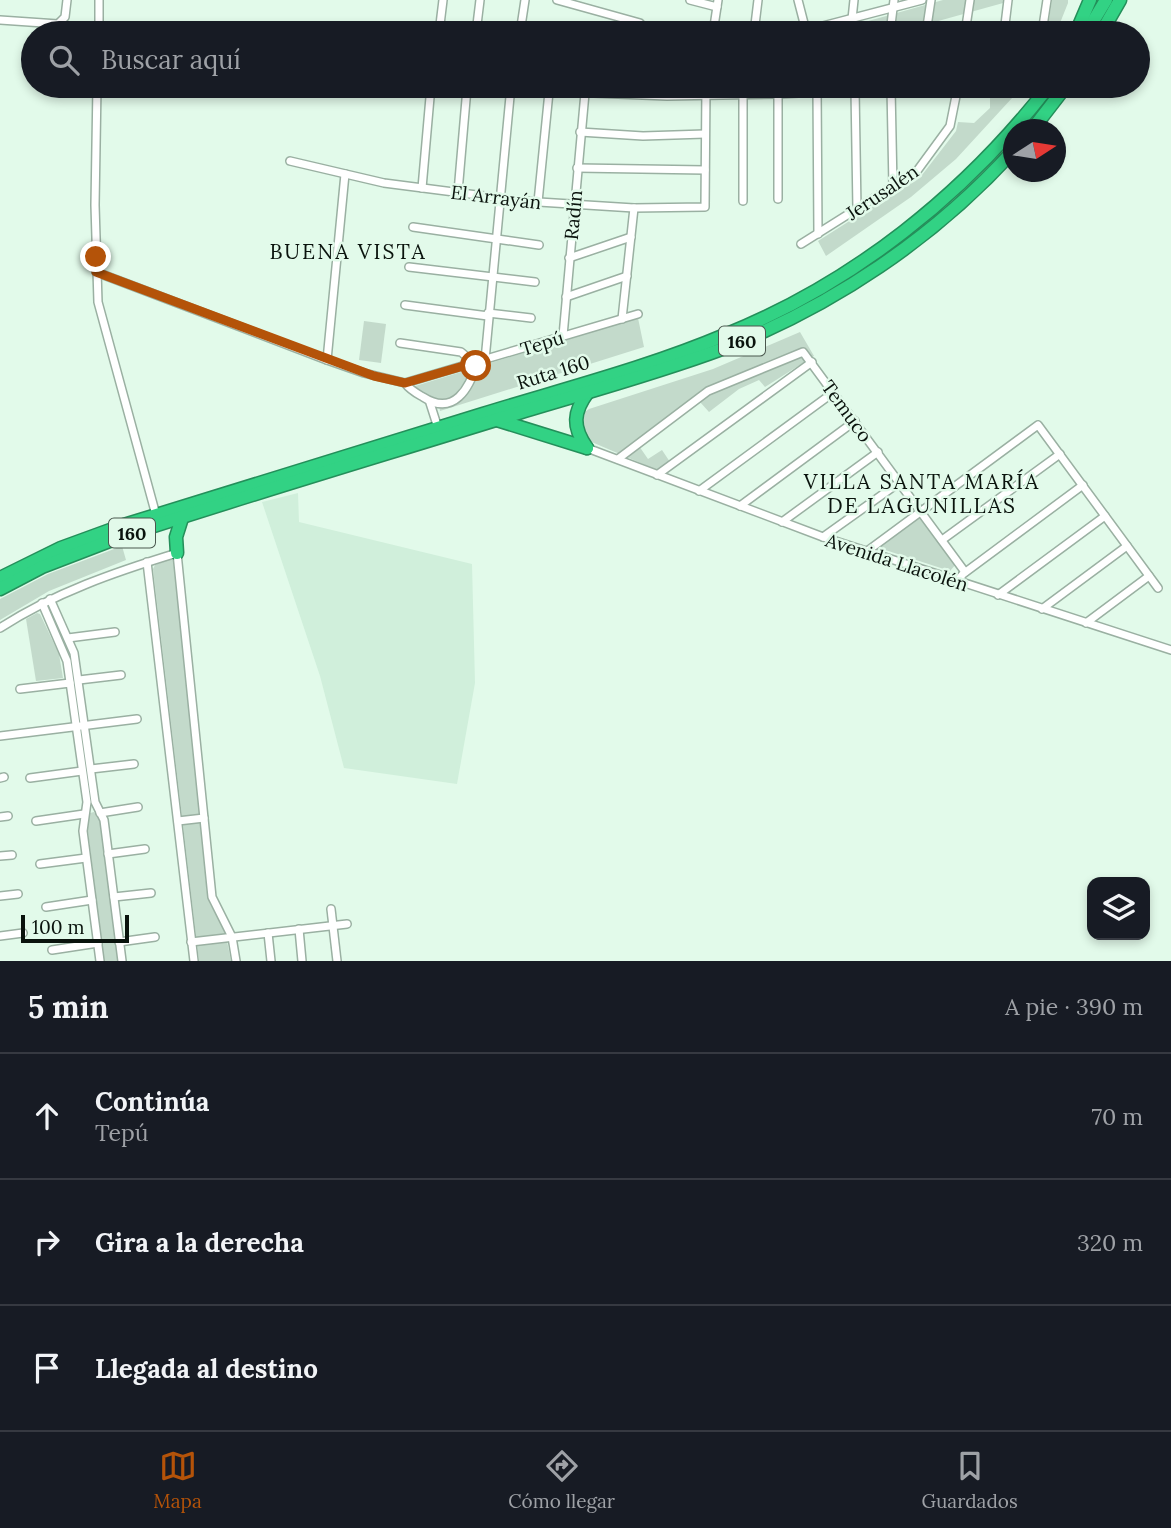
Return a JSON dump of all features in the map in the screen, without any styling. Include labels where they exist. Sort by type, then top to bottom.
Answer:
[{"type":"highway","points":[[1081,21],[1090,0]]},
{"type":"highway","points":[[1093,21],[1106,0]]},
{"type":"highway","points":[[1109,21],[1122,0]]},
{"type":"highway","name":"Ruta 160","points":[[0,578],[61,548],[156,515],[678,353],[746,326],[794,303],[879,251],[927,214],[978,167],[1040,98]]},
{"type":"highway","points":[[1040,119],[1057,98]]},
{"type":"highway","name":"Ruta 160","points":[[0,589],[63,558],[182,518],[722,349],[818,304],[868,274],[914,242],[967,197],[1003,160]]},
{"type":"highway","points":[[587,392],[578,408],[575,421],[577,431],[587,448]]},
{"type":"highway","points":[[497,420],[587,448]]},
{"type":"highway","points":[[177,553],[176,537],[182,518]]},
{"type":"street","points":[[63,21],[67,0]]},
{"type":"street","points":[[99,0],[99,21]]},
{"type":"street","points":[[440,21],[443,0]]},
{"type":"street","points":[[477,21],[480,0]]},
{"type":"street","points":[[522,21],[525,0]]},
{"type":"street","points":[[558,0],[633,21]]},
{"type":"street","points":[[690,0],[717,4]]},
{"type":"street","points":[[755,21],[758,0]]},
{"type":"street","points":[[798,0],[803,21]]},
{"type":"street","points":[[852,19],[855,0]]},
{"type":"street","points":[[844,21],[893,4],[922,0]]},
{"type":"street","points":[[928,21],[931,0]]},
{"type":"street","points":[[967,21],[970,0]]},
{"type":"street","points":[[1005,21],[1008,0]]},
{"type":"street","points":[[1044,21],[1047,0]]},
{"type":"street","points":[[0,20],[21,22]]},
{"type":"street","points":[[97,98],[96,272],[101,317],[156,515]]},
{"type":"street","points":[[422,188],[430,98]]},
{"type":"street","points":[[458,192],[466,98]]},
{"type":"street","points":[[96,272],[327,360],[405,383],[409,389],[430,403],[447,402],[459,397],[471,381],[488,315],[509,98]]},
{"type":"street","points":[[538,202],[548,98]]},
{"type":"street","name":"Radín","points":[[563,336],[583,98]]},
{"type":"street","points":[[577,168],[705,170],[705,98]]},
{"type":"street","points":[[743,98],[743,201]]},
{"type":"street","points":[[778,98],[778,199]]},
{"type":"street","points":[[817,98],[817,234]]},
{"type":"street","points":[[855,98],[857,210]]},
{"type":"street","points":[[887,98],[894,187]]},
{"type":"street","name":"Jerusalén","points":[[801,244],[917,171],[948,130],[954,118],[956,98]]},
{"type":"street","points":[[580,132],[643,136],[705,134]]},
{"type":"street","name":"El Arrayán","points":[[290,161],[384,183],[538,202],[634,208],[705,207],[705,170]]},
{"type":"street","points":[[327,360],[345,174]]},
{"type":"street","points":[[622,319],[634,208]]},
{"type":"street","points":[[413,228],[539,245]]},
{"type":"street","points":[[569,258],[631,237]]},
{"type":"street","points":[[409,267],[535,282]]},
{"type":"street","points":[[566,297],[627,276]]},
{"type":"street","points":[[405,305],[531,318]]},
{"type":"street","name":"Tepú","points":[[405,383],[638,314]]},
{"type":"street","points":[[400,343],[461,352],[477,362]]},
{"type":"street","name":"Temuco","points":[[618,459],[708,391],[803,352],[965,572]]},
{"type":"street","points":[[657,475],[812,362]]},
{"type":"street","points":[[699,491],[834,392]]},
{"type":"street","points":[[430,403],[438,428]]},
{"type":"street","points":[[740,506],[855,421]]},
{"type":"street","points":[[866,552],[1038,425],[1158,588]]},
{"type":"street","name":"Avenida Llacolén","points":[[587,448],[822,537],[1171,650]]},
{"type":"street","points":[[782,522],[878,452]]},
{"type":"street","points":[[943,540],[1060,454]]},
{"type":"street","points":[[822,537],[900,482]]},
{"type":"street","points":[[957,581],[965,572],[1083,485]]},
{"type":"street","points":[[998,595],[1105,516]]},
{"type":"street","points":[[1042,609],[1127,546]]},
{"type":"street","points":[[0,628],[46,601],[177,553],[212,897],[232,937],[236,961]]},
{"type":"street","points":[[147,562],[194,961]]},
{"type":"street","points":[[1086,623],[1149,576]]},
{"type":"street","points":[[46,601],[75,653],[75,681],[86,770],[83,826],[100,961]]},
{"type":"street","points":[[46,601],[75,681]]},
{"type":"street","points":[[68,638],[115,632]]},
{"type":"street","points":[[20,690],[121,675]]},
{"type":"street","points":[[0,736],[137,719]]},
{"type":"street","points":[[30,778],[134,764]]},
{"type":"street","points":[[86,770],[98,810],[104,820],[122,961]]},
{"type":"street","points":[[36,821],[98,810],[138,807]]},
{"type":"street","points":[[178,821],[204,818]]},
{"type":"street","points":[[108,854],[145,849]]},
{"type":"street","points":[[0,856],[12,855]]},
{"type":"street","points":[[40,864],[86,858]]},
{"type":"street","points":[[114,897],[151,892]]},
{"type":"street","points":[[0,896],[18,894]]},
{"type":"street","points":[[46,907],[92,900]]},
{"type":"street","points":[[331,909],[337,961]]},
{"type":"street","points":[[191,942],[347,924]]},
{"type":"street","points":[[299,929],[302,961]]},
{"type":"street","points":[[0,936],[23,933]]},
{"type":"street","points":[[268,933],[271,961]]},
{"type":"street","points":[[119,942],[155,937]]},
{"type":"street","points":[[52,950],[98,943]]},
{"type":"shaded area","points":[[943,0],[1014,0],[938,21],[868,21]]},
{"type":"shaded area","points":[[1052,0],[1068,0],[1061,21],[1049,21]]},
{"type":"shaded area","points":[[990,98],[1012,98],[956,159],[911,197],[826,256],[818,241],[922,175],[956,131],[958,122],[974,123],[990,108]]},
{"type":"shaded area","points":[[638,318],[644,347],[440,411],[438,400],[412,387]]},
{"type":"shaded area","points":[[364,321],[386,324],[381,363],[359,360]]},
{"type":"shaded area","points":[[800,332],[814,356],[765,387],[759,380],[739,389],[709,412],[700,402],[639,446],[648,459],[662,450],[670,462],[657,470],[587,440],[581,427],[582,414],[589,409],[713,369]]},
{"type":"shaded area","points":[[298,493],[299,522],[472,564],[475,683],[457,784],[344,768],[320,676],[262,502]]},
{"type":"shaded area","points":[[918,516],[956,564],[950,571],[876,547]]},
{"type":"shaded area","points":[[122,546],[126,560],[49,591],[0,620],[0,599],[48,574]]},
{"type":"shaded area","points":[[171,559],[175,561],[207,892],[210,904],[225,931],[231,961],[199,961],[153,569],[155,565]]},
{"type":"shaded area","points":[[40,614],[59,654],[63,678],[36,681],[26,619]]},
{"type":"shaded area","points":[[94,812],[99,817],[101,827],[118,961],[104,961],[87,824],[90,813]]},
{"type":"district","name":"BUENA VISTA","points":[[348,251]]},
{"type":"district","name":"VILLA SANTA MARÍA DE LAGUNILLAS","points":[[922,493]]},
{"type":"route","points":[[96,257],[96,272],[374,376],[405,383],[477,362],[476,366]]}]
